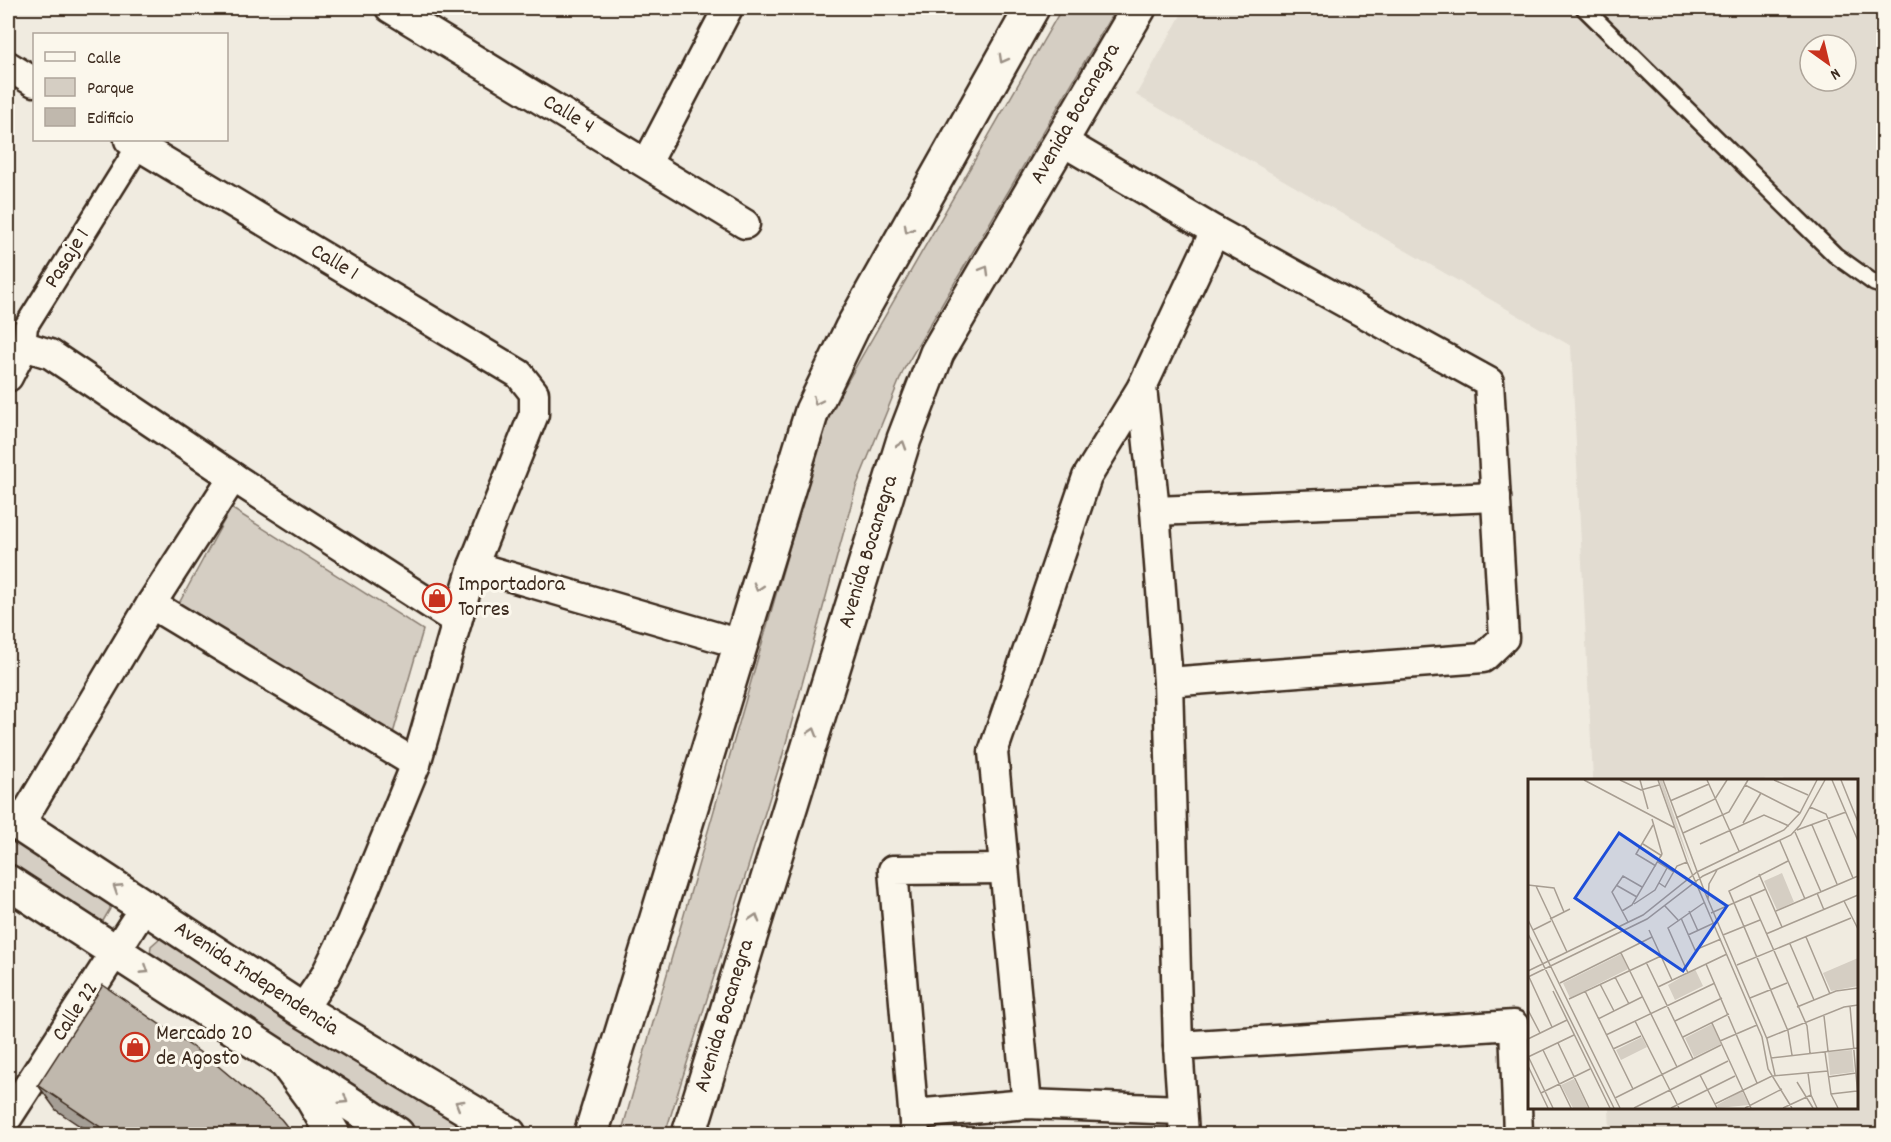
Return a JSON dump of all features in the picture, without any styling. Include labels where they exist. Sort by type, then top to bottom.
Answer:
[{"type":"main road","points":[[591,1134],[812,411],[852,328],[1032,8]]},
{"type":"main road","name":"Avenida Bocanegra","points":[[689,1134],[904,439],[937,353],[1139,8]]},
{"type":"main road","name":"Avenida Independencia","points":[[14,821],[302,1011],[509,1134]]},
{"type":"main road","points":[[8,882],[398,1134]]},
{"type":"main road","points":[[284,1060],[312,1098],[333,1134]]},
{"type":"street","name":"Calle 4","points":[[392,8],[745,224]]},
{"type":"street","points":[[647,163],[728,8]]},
{"type":"street","points":[[8,66],[33,81]]},
{"type":"street","points":[[1060,140],[1215,231],[1489,382],[1504,638],[1483,658],[1168,682]]},
{"type":"street","name":"Pasaje 1","points":[[8,377],[24,346],[26,326],[134,142]]},
{"type":"street","name":"Calle 1","points":[[134,142],[519,374],[534,393],[534,414],[473,566]]},
{"type":"street","points":[[1027,1104],[993,752],[1087,477],[1142,387],[1215,231]]},
{"type":"street","points":[[24,346],[50,354],[233,477],[457,621]]},
{"type":"street","points":[[1004,868],[893,870],[914,1124],[1027,1104],[1183,1122],[1178,1046],[1168,682],[1155,511],[1142,387]]},
{"type":"street","points":[[14,821],[233,477]]},
{"type":"street","points":[[1155,511],[1496,497]]},
{"type":"street","points":[[302,1011],[325,976],[350,925],[416,764],[473,566],[741,644]]},
{"type":"street","points":[[151,604],[416,764]]},
{"type":"street","name":"Calle 22","points":[[8,1118],[145,906]]},
{"type":"street","points":[[1178,1046],[1514,1025],[1518,1134]]},
{"type":"lane","points":[[1584,8],[1835,255],[1874,283],[1884,286]]},
{"type":"shaded area","points":[[1185,8],[1883,8],[1883,1134],[1610,1134],[1609,1109],[1858,1109],[1858,779],[1593,779],[1571,346],[1136,95]]},
{"type":"green space","points":[[1062,8],[1116,8],[904,369],[856,487],[781,761],[665,1134],[621,1134],[827,417]]},
{"type":"green space","points":[[231,508],[423,630],[392,737],[177,607]]},
{"type":"green space","points":[[8,832],[110,902],[110,909],[103,921],[94,923],[8,869]]},
{"type":"green space","points":[[160,938],[172,939],[476,1134],[416,1134],[149,961],[151,946]]},
{"type":"building","name":"Mercado 20 de Agosto","points":[[103,985],[211,1060],[281,1119],[293,1134],[111,1134],[38,1085]]},
{"type":"place","name":"Importadora Torres","points":[[437,598]]},
{"type":"place","name":"Mercado 20 de Agosto","points":[[135,1047]]}]
